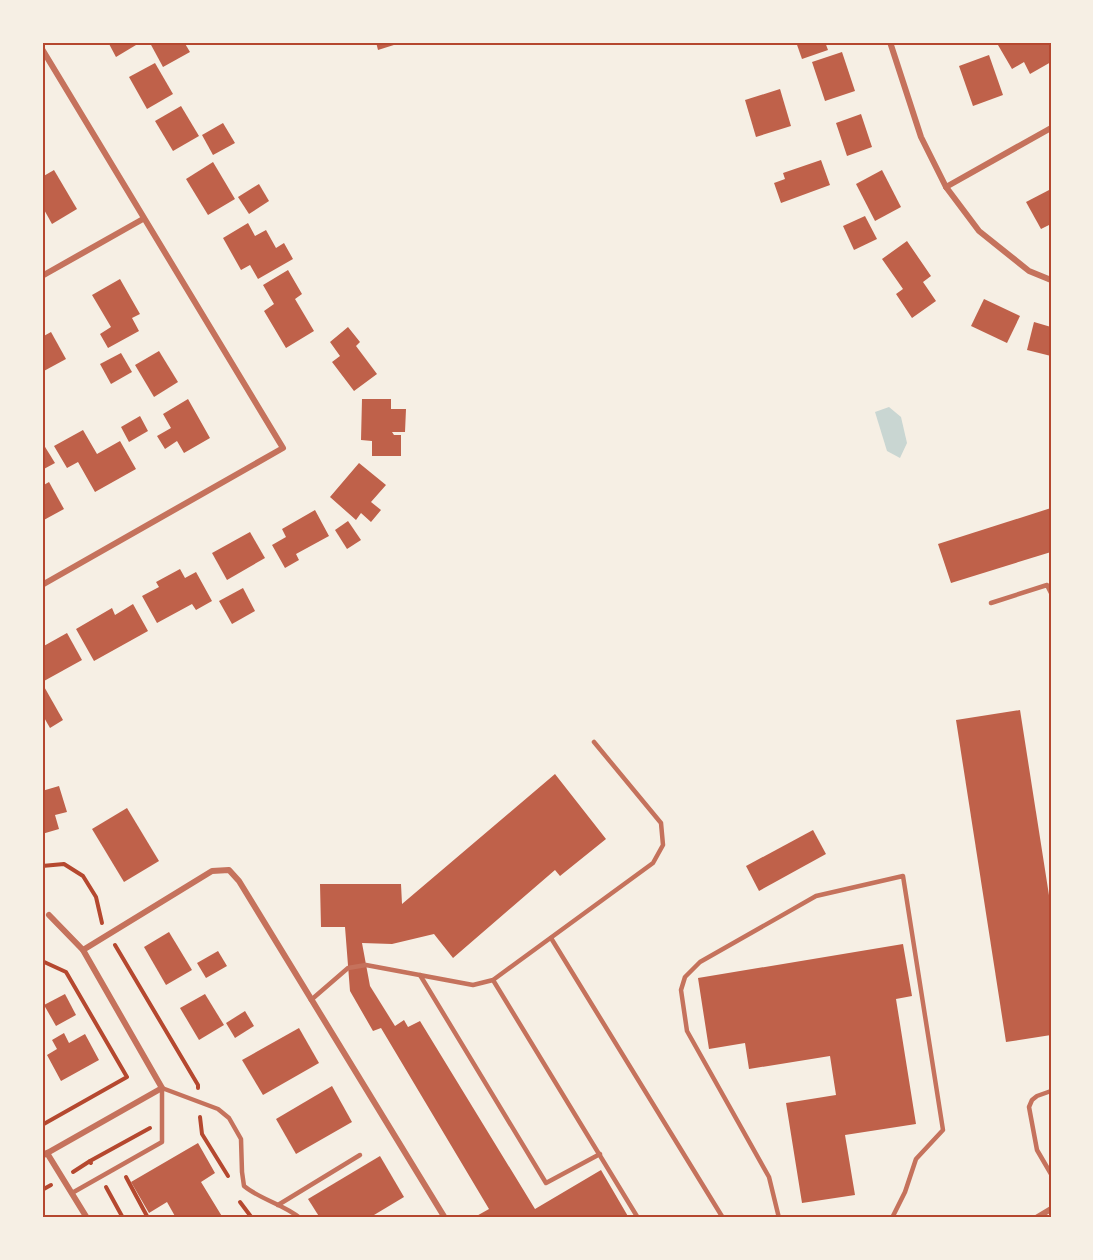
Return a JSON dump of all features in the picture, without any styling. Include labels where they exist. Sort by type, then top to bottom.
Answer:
[{"type":"street","points":[[890,42],[921,137],[946,187],[979,231],[1029,271],[1051,280]]},
{"type":"street","points":[[42,49],[283,448],[42,585]]},
{"type":"street","points":[[946,187],[1051,128]]},
{"type":"street","points":[[42,276],[143,219]]},
{"type":"street","points":[[82,950],[212,871],[229,870],[239,881],[445,1218]]},
{"type":"street","points":[[50,915],[82,950],[162,1088],[45,1154],[87,1218]]},
{"type":"street","points":[[1035,1218],[1050,1211]]},
{"type":"lane","points":[[991,603],[1049,584],[1051,593]]},
{"type":"lane","points":[[311,1000],[348,968],[366,965],[473,984],[493,980],[653,863],[663,845],[661,823],[594,742]]},
{"type":"lane","points":[[779,1218],[769,1177],[687,1031],[681,990],[685,977],[700,962],[816,896],[903,876],[943,1130],[916,1159],[892,1218]]},
{"type":"lane","points":[[551,938],[723,1218]]},
{"type":"lane","points":[[420,975],[546,1183],[600,1154]]},
{"type":"lane","points":[[493,980],[638,1218]]},
{"type":"lane","points":[[72,1194],[162,1142],[162,1088],[218,1109],[230,1118],[241,1139],[244,1186],[257,1195],[290,1210],[300,1218]]},
{"type":"lane","points":[[1051,1091],[1037,1096],[1029,1107],[1037,1150],[1051,1174]]},
{"type":"lane","points":[[278,1205],[360,1155]]},
{"type":"path","points":[[42,866],[64,864],[83,876],[96,897],[100,921],[198,1085],[202,1134],[229,1178]]},
{"type":"path","points":[[42,961],[66,972],[127,1077],[42,1125]]},
{"type":"path","points":[[90,1161],[162,1122]]},
{"type":"path","points":[[120,1166],[148,1218]]},
{"type":"path","points":[[240,1201],[252,1218]]},
{"type":"shaded area","points":[[889,407],[901,417],[907,443],[900,458],[887,451],[875,412]]},
{"type":"building","points":[[108,42],[141,42],[116,57]]},
{"type":"building","points":[[184,42],[190,52],[163,67],[150,43]]},
{"type":"building","points":[[376,42],[397,42],[397,44],[378,50]]},
{"type":"building","points":[[796,42],[825,42],[828,50],[802,59]]},
{"type":"building","points":[[1004,42],[1051,42],[1051,62],[1030,74],[1024,62],[1012,69],[998,45]]},
{"type":"building","points":[[842,52],[855,91],[825,101],[812,62]]},
{"type":"building","points":[[989,55],[1003,95],[973,106],[959,66]]},
{"type":"building","points":[[155,63],[173,94],[147,109],[129,77]]},
{"type":"building","points":[[780,89],[791,126],[756,137],[745,100]]},
{"type":"building","points":[[181,106],[199,136],[173,151],[155,121]]},
{"type":"building","points":[[861,114],[872,147],[847,156],[836,123]]},
{"type":"building","points":[[223,123],[235,143],[213,155],[202,135]]},
{"type":"building","points":[[821,160],[830,185],[781,203],[774,183],[785,179],[783,173]]},
{"type":"building","points":[[213,162],[235,199],[208,215],[186,179]]},
{"type":"building","points":[[54,170],[77,209],[52,224],[42,206],[42,177]]},
{"type":"building","points":[[882,170],[901,207],[875,221],[856,184]]},
{"type":"building","points":[[259,184],[269,201],[249,214],[238,197]]},
{"type":"building","points":[[1051,189],[1051,224],[1041,229],[1026,202]]},
{"type":"building","points":[[865,216],[877,239],[854,250],[843,226]]},
{"type":"building","points":[[248,223],[255,236],[266,230],[276,248],[284,243],[293,259],[258,279],[250,265],[241,270],[223,238]]},
{"type":"building","points":[[907,241],[931,276],[923,282],[936,301],[912,318],[896,294],[903,289],[882,259]]},
{"type":"building","points":[[288,270],[302,294],[295,299],[314,331],[286,348],[264,311],[274,304],[263,285]]},
{"type":"building","points":[[120,279],[140,314],[132,318],[139,331],[108,348],[100,334],[111,327],[92,295]]},
{"type":"building","points":[[984,299],[1020,316],[1007,343],[971,326]]},
{"type":"building","points":[[1034,322],[1051,327],[1051,356],[1027,350]]},
{"type":"building","points":[[348,327],[360,342],[356,346],[377,374],[354,391],[332,362],[340,356],[330,342]]},
{"type":"building","points":[[51,332],[66,359],[42,372],[42,337]]},
{"type":"building","points":[[159,351],[178,382],[154,397],[135,365]]},
{"type":"building","points":[[121,353],[132,372],[111,384],[100,364]]},
{"type":"building","points":[[188,399],[210,438],[184,453],[177,441],[165,449],[157,436],[171,428],[163,414]]},
{"type":"building","points":[[362,399],[391,399],[391,409],[406,409],[405,432],[392,432],[394,435],[401,435],[401,456],[372,456],[372,441],[361,440]]},
{"type":"building","points":[[140,416],[148,431],[129,442],[121,427]]},
{"type":"building","points":[[83,430],[97,454],[120,441],[136,469],[95,492],[78,462],[67,468],[54,446]]},
{"type":"building","points":[[42,442],[55,463],[42,470]]},
{"type":"building","points":[[359,463],[386,485],[371,502],[381,510],[371,522],[361,513],[356,520],[330,497]]},
{"type":"building","points":[[49,482],[64,509],[42,521],[42,486]]},
{"type":"building","points":[[1051,508],[1051,552],[951,583],[938,544]]},
{"type":"building","points":[[315,510],[329,536],[296,554],[299,560],[285,568],[272,545],[286,537],[282,529]]},
{"type":"building","points":[[348,521],[361,540],[347,549],[335,530]]},
{"type":"building","points":[[250,532],[265,558],[227,580],[212,553]]},
{"type":"building","points":[[180,569],[185,578],[196,572],[212,601],[196,610],[192,604],[157,623],[142,596],[159,587],[156,582]]},
{"type":"building","points":[[243,588],[255,611],[232,624],[219,601]]},
{"type":"building","points":[[133,604],[148,631],[94,661],[76,629],[112,608],[115,615]]},
{"type":"building","points":[[67,633],[82,660],[44,681],[42,678],[42,647]]},
{"type":"building","points":[[42,683],[63,720],[50,728],[42,714]]},
{"type":"building","points":[[1020,710],[1051,908],[1051,1035],[1006,1042],[956,720]]},
{"type":"building","points":[[555,774],[606,839],[560,876],[555,870],[453,958],[434,934],[392,944],[362,943],[370,986],[395,1026],[404,1020],[408,1027],[420,1021],[535,1209],[601,1170],[629,1218],[473,1218],[489,1209],[381,1028],[373,1031],[350,991],[345,927],[321,927],[320,884],[401,884],[402,904]]},
{"type":"building","points":[[59,786],[67,812],[55,815],[59,829],[42,834],[42,791]]},
{"type":"building","points":[[127,808],[159,861],[124,882],[92,829]]},
{"type":"building","points":[[813,830],[826,854],[759,891],[746,866]]},
{"type":"building","points":[[169,932],[192,970],[166,985],[144,947]]},
{"type":"building","points":[[903,944],[912,996],[896,999],[916,1124],[845,1135],[855,1195],[802,1203],[786,1103],[836,1095],[830,1056],[749,1069],[745,1043],[709,1049],[698,978]]},
{"type":"building","points":[[218,951],[227,966],[206,978],[197,963]]},
{"type":"building","points":[[65,994],[76,1015],[56,1026],[44,1005]]},
{"type":"building","points":[[205,994],[224,1025],[199,1040],[180,1008]]},
{"type":"building","points":[[245,1011],[254,1026],[235,1038],[226,1023]]},
{"type":"building","points":[[299,1028],[319,1063],[263,1095],[242,1060]]},
{"type":"building","points":[[64,1033],[69,1043],[85,1034],[99,1060],[61,1081],[47,1055],[57,1049],[52,1040]]},
{"type":"building","points":[[332,1086],[352,1122],[296,1154],[276,1119]]},
{"type":"building","points":[[198,1143],[215,1173],[201,1182],[223,1218],[176,1218],[167,1202],[149,1213],[131,1182]]},
{"type":"building","points":[[380,1156],[404,1197],[369,1218],[320,1218],[308,1199]]}]
